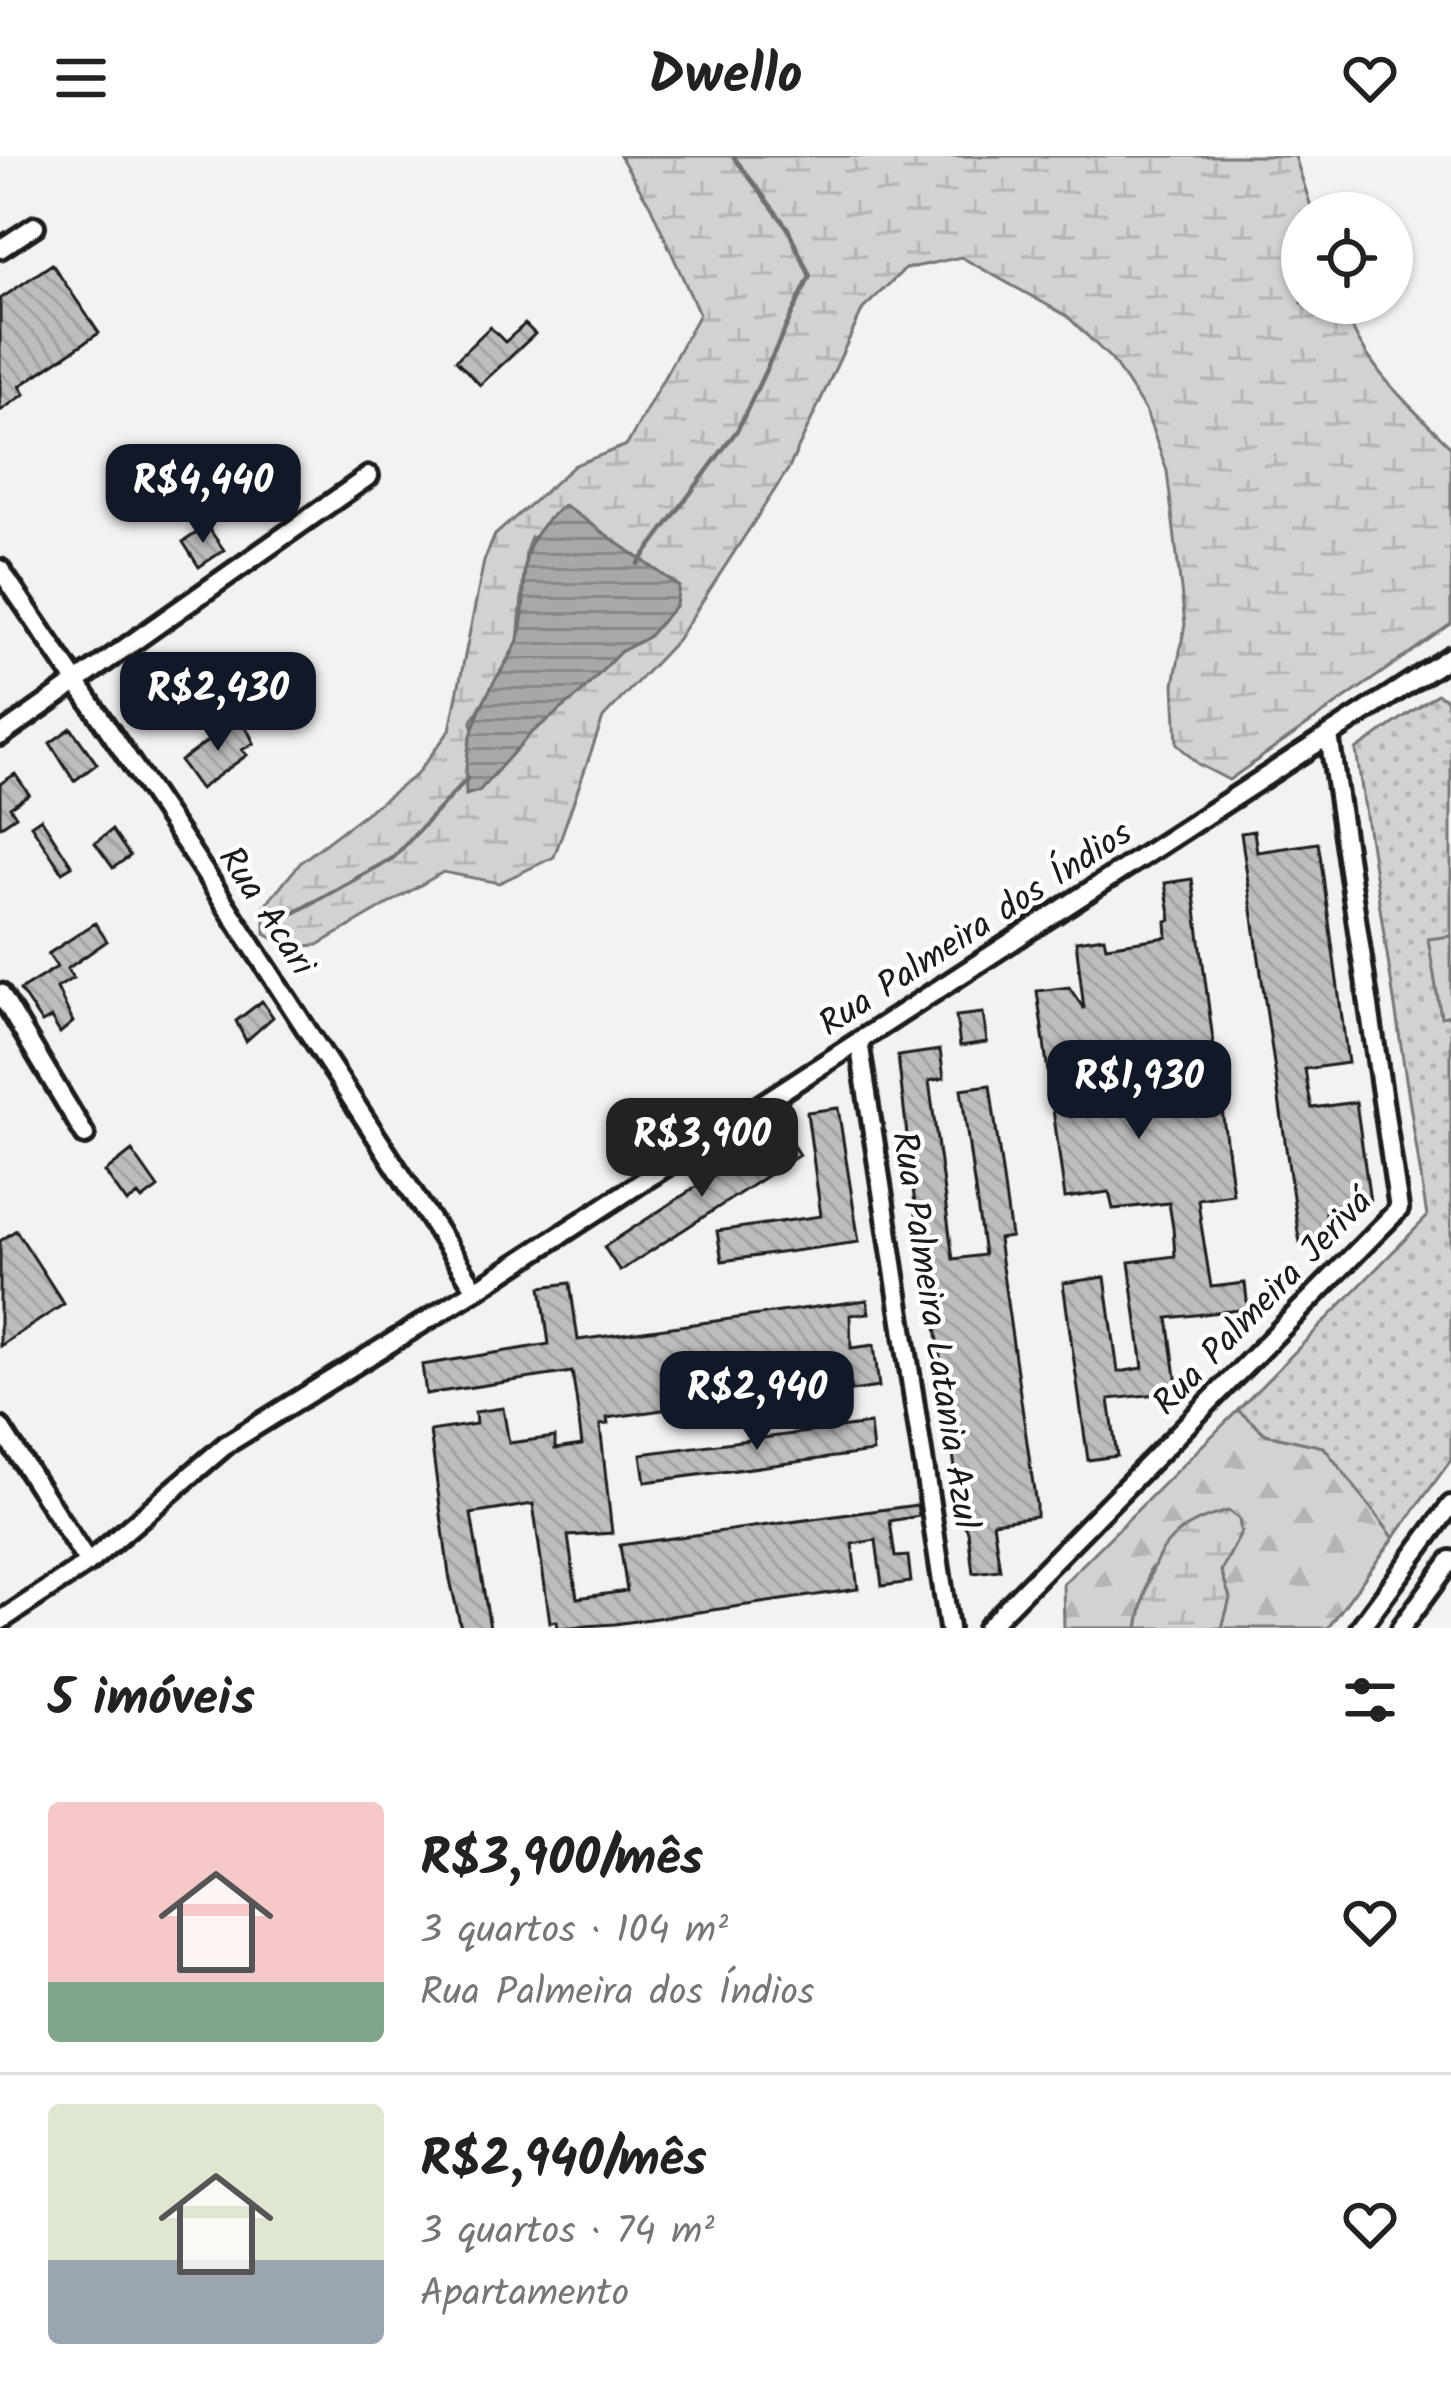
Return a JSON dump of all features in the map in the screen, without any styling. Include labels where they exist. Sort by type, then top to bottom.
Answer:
[{"type":"street","points":[[0,249],[35,226]]},
{"type":"street","points":[[0,736],[369,476]]},
{"type":"street","name":"Rua Acari","points":[[0,569],[476,1290]]},
{"type":"street","name":"Rua Palmeira dos Índios","points":[[0,1621],[88,1563],[227,1444],[476,1290],[1451,656]]},
{"type":"street","name":"Rua Palmeira Jerivá","points":[[987,1628],[1400,1209],[1329,735]]},
{"type":"street","points":[[0,992],[85,1135]]},
{"type":"street","name":"Rua Palmeira Latania Azul","points":[[859,1041],[949,1628]]},
{"type":"street","points":[[0,1427],[88,1563]]},
{"type":"street","points":[[1360,1628],[1451,1505]]},
{"type":"street","points":[[1401,1628],[1451,1561]]},
{"type":"green space","points":[[620,156],[1295,156],[1306,192],[1281,192],[1281,324],[1351,324],[1374,364],[1451,447],[1451,624],[1229,780],[1198,764],[1177,744],[1174,684],[1185,624],[1167,471],[1146,412],[1112,360],[1067,316],[961,257],[905,269],[863,309],[789,468],[677,640],[603,718],[554,857],[499,883],[443,872],[318,945],[289,947],[265,934],[265,905],[302,861],[416,775],[450,730],[484,561],[495,535],[575,465],[627,445],[699,314],[650,205]],"holes":[[[531,537],[648,637],[620,652],[578,696],[530,734],[479,791],[472,721],[518,641]]]},
{"type":"green space","points":[[1437,694],[1446,699],[1451,732],[1451,1460],[1394,1538],[1324,1447],[1266,1434],[1238,1410],[1427,1217],[1356,750]]},
{"type":"green space","points":[[1451,936],[1451,1015],[1441,1017],[1428,939]]},
{"type":"green space","points":[[1238,1410],[1266,1434],[1324,1447],[1394,1538],[1328,1628],[1222,1628],[1230,1598],[1221,1571],[1241,1533],[1150,1568],[1138,1628],[1064,1628],[1063,1584]]},
{"type":"green space","points":[[1228,1511],[1239,1519],[1241,1533],[1221,1571],[1230,1598],[1222,1628],[1138,1628],[1161,1552],[1186,1528]]},
{"type":"shaded area","points":[[564,505],[679,586],[676,605],[648,637],[620,652],[578,696],[530,734],[479,791],[466,795],[466,763],[475,722],[518,640],[528,553],[545,522]]},
{"type":"building","points":[[52,264],[99,333],[20,386],[25,394],[0,411],[0,299]]},
{"type":"building","points":[[525,324],[535,334],[480,385],[456,360],[490,327],[505,342]]},
{"type":"building","points":[[207,526],[224,550],[199,567],[183,542]]},
{"type":"building","points":[[241,717],[254,743],[242,750],[247,755],[200,789],[180,761]]},
{"type":"building","points":[[71,728],[97,764],[74,781],[50,743]]},
{"type":"building","points":[[15,774],[29,794],[10,807],[16,816],[0,827],[0,784]]},
{"type":"building","points":[[41,818],[72,866],[62,872],[31,825]]},
{"type":"building","points":[[112,830],[130,856],[113,868],[95,843]]},
{"type":"building","points":[[1254,831],[1257,852],[1318,843],[1348,1063],[1305,1069],[1312,1108],[1356,1102],[1370,1202],[1325,1207],[1329,1239],[1300,1242],[1298,1232],[1241,833]]},
{"type":"building","points":[[1192,879],[1233,1194],[1198,1199],[1201,1224],[1211,1287],[1245,1283],[1248,1309],[1168,1318],[1178,1392],[1109,1399],[1117,1456],[1088,1460],[1063,1283],[1105,1277],[1118,1372],[1143,1368],[1129,1262],[1175,1256],[1173,1228],[1169,1203],[1113,1209],[1109,1192],[1065,1198],[1037,991],[1069,987],[1084,1009],[1076,941],[1104,937],[1106,946],[1167,937],[1166,921],[1171,920],[1165,883]]},
{"type":"building","points":[[95,923],[107,941],[67,969],[73,978],[57,988],[73,1022],[60,1033],[51,1018],[42,1023],[20,990],[57,967],[48,954]]},
{"type":"building","points":[[262,1001],[273,1017],[246,1041],[236,1021]]},
{"type":"building","points":[[983,1013],[987,1042],[960,1046],[956,1016]]},
{"type":"building","points":[[940,1050],[944,1078],[929,1081],[953,1259],[984,1255],[961,1089],[990,1085],[1011,1237],[998,1239],[1036,1505],[1036,1516],[993,1522],[1000,1570],[973,1573],[916,1214],[898,1056]]},
{"type":"building","points":[[838,1108],[859,1242],[722,1261],[717,1231],[821,1216],[807,1112]]},
{"type":"building","points":[[783,1130],[799,1155],[620,1271],[604,1247]]},
{"type":"building","points":[[132,1151],[158,1188],[142,1200],[138,1195],[127,1203],[105,1172]]},
{"type":"building","points":[[16,1230],[64,1304],[0,1346],[0,1241]]},
{"type":"building","points":[[570,1283],[578,1340],[867,1300],[869,1313],[850,1315],[851,1348],[874,1345],[879,1387],[851,1391],[850,1383],[607,1418],[608,1424],[600,1425],[612,1533],[568,1536],[577,1598],[627,1591],[620,1545],[917,1505],[919,1516],[890,1521],[895,1557],[908,1556],[911,1582],[882,1586],[876,1540],[852,1544],[858,1589],[558,1628],[557,1621],[550,1622],[533,1504],[471,1514],[490,1628],[461,1628],[449,1575],[430,1431],[476,1424],[475,1412],[503,1408],[509,1443],[555,1437],[555,1449],[582,1445],[576,1397],[572,1372],[426,1394],[422,1365],[549,1344],[541,1287]]},
{"type":"building","points":[[870,1424],[873,1452],[645,1482],[641,1454]]},
{"type":"waterway","points":[[638,564],[738,429],[810,276],[787,227],[733,156]]},
{"type":"waterway","points":[[283,919],[393,858],[467,779]]}]
